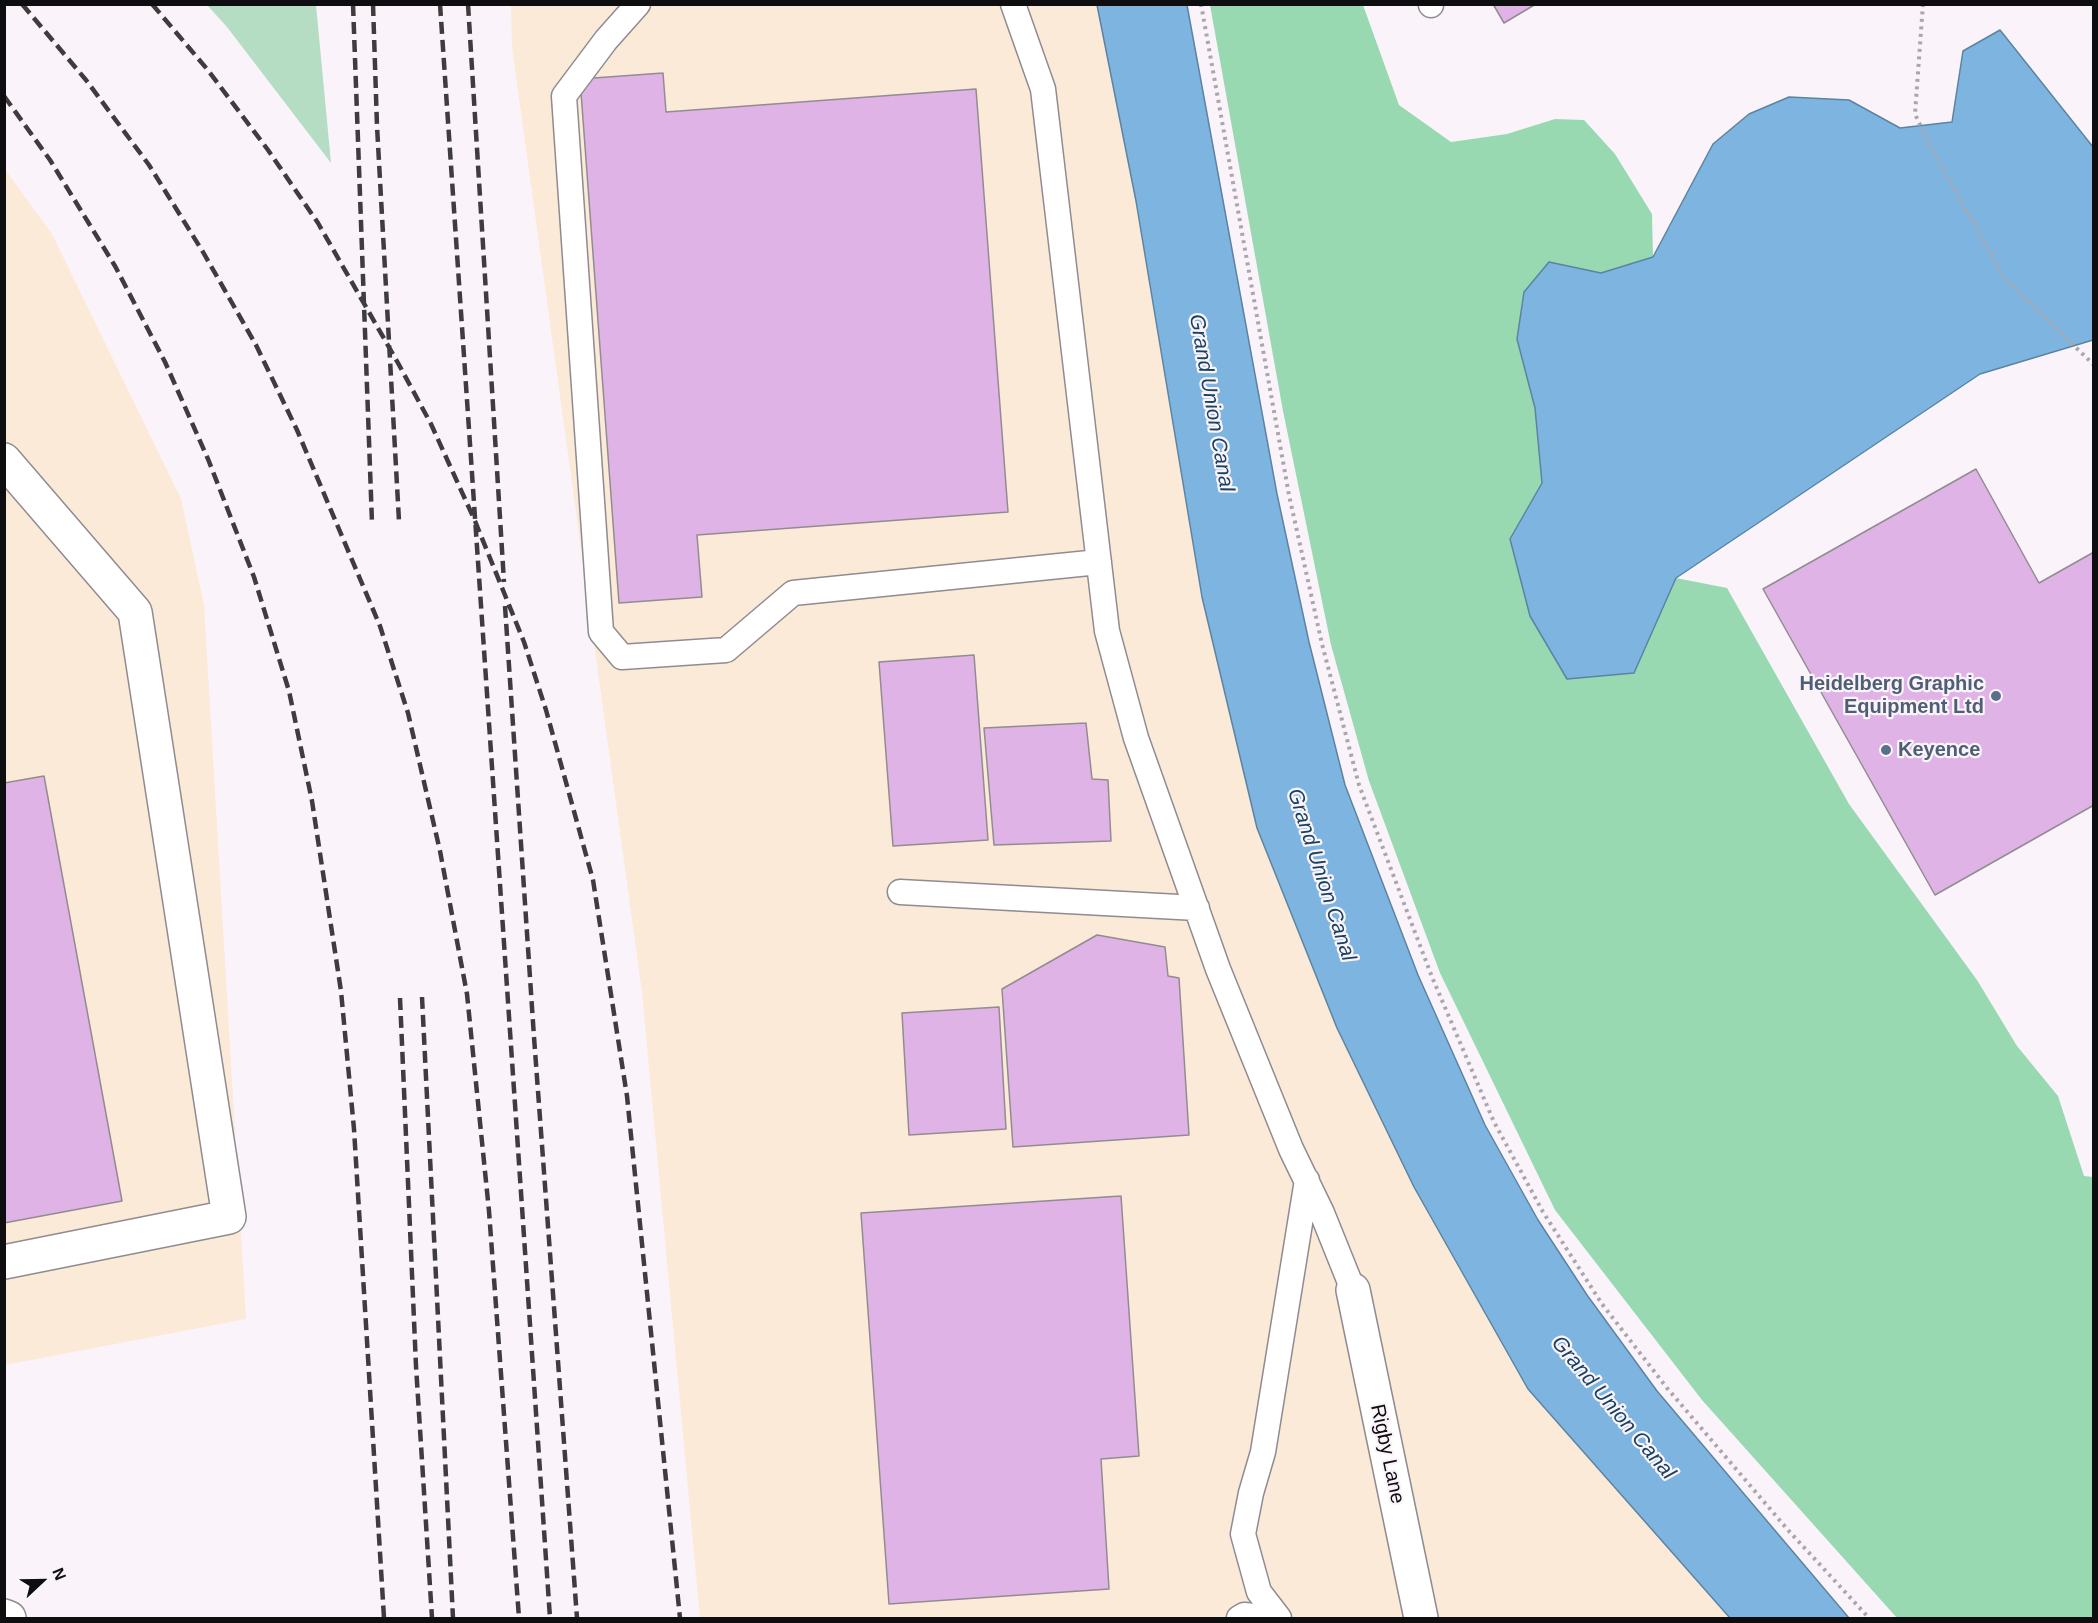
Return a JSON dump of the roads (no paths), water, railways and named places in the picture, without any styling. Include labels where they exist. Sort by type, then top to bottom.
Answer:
[{"type":"street","points":[[4,460],[135,612],[229,1217],[4,1262]]},
{"type":"street","name":"Rigby Lane","points":[[1353,1290],[1421,1618]]},
{"type":"street","points":[[4,1616],[9,1618]]},
{"type":"lane","points":[[638,4],[606,40],[564,96],[601,632],[622,657],[726,650],[793,593],[1099,562]]},
{"type":"lane","points":[[1013,4],[1042,89],[1107,631],[1136,738],[1197,908],[1257,1064],[1353,1290]]},
{"type":"lane","points":[[900,892],[1197,908]]},
{"type":"lane","points":[[1277,1618],[1259,1592],[1244,1534],[1251,1493],[1263,1452],[1307,1180]]},
{"type":"lane","points":[[1239,1618],[1244,1615],[1277,1618]]},
{"type":"water","name":"Grand Union Canal","points":[[1097,5],[1187,5],[1277,494],[1309,642],[1345,785],[1418,975],[1485,1125],[1538,1220],[1587,1295],[1657,1391],[1849,1618],[1730,1618],[1528,1389],[1414,1187],[1337,1028],[1257,828],[1202,597],[1136,201]]},
{"type":"water","points":[[2000,30],[2093,147],[2093,340],[1980,374],[1676,578],[1634,673],[1567,679],[1530,616],[1510,539],[1542,483],[1535,408],[1517,339],[1524,292],[1549,262],[1601,273],[1653,257],[1713,144],[1749,114],[1789,97],[1849,100],[1900,128],[1952,122],[1963,51]]},
{"type":"railway","points":[[22,4],[86,80],[149,165],[203,252],[256,345],[297,430],[380,626],[408,713],[440,851],[467,994],[489,1211],[519,1618]]},
{"type":"railway","points":[[152,4],[207,69],[268,150],[318,223],[431,424],[475,521],[524,642],[546,710],[593,880],[627,1096],[680,1618]]},
{"type":"railway","points":[[353,4],[372,523]]},
{"type":"railway","points":[[373,4],[377,126],[399,521]]},
{"type":"railway","points":[[440,4],[550,1618]]},
{"type":"railway","points":[[468,4],[504,582]]},
{"type":"railway","points":[[4,96],[50,160],[115,266],[165,362],[208,459],[254,577],[289,691],[312,801],[341,991],[354,1129],[384,1618]]},
{"type":"railway","points":[[505,606],[577,1618]]},
{"type":"railway","points":[[422,997],[453,1618]]},
{"type":"railway","points":[[400,998],[416,1366],[432,1618]]},
{"type":"place","name":"Heidelberg Graphic Equipment Ltd","points":[[1996,696]]},
{"type":"place","name":"Keyence","points":[[1886,750]]}]
